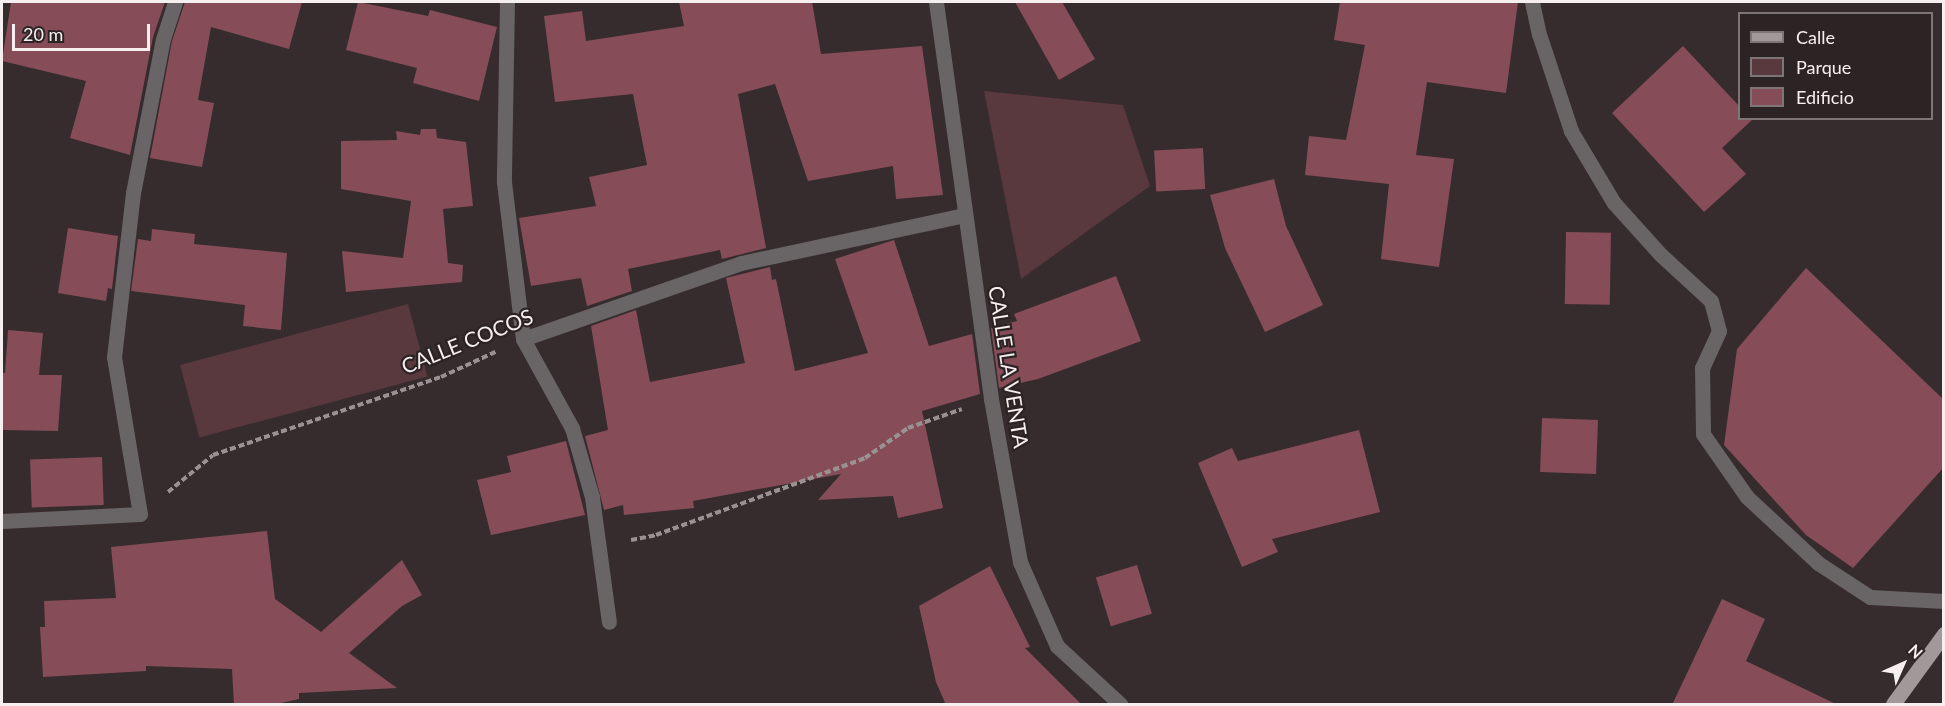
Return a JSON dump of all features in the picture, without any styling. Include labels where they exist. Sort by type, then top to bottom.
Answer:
[{"type":"main road","points":[[1893,705],[1944,634]]},
{"type":"street","points":[[2,521],[140,514],[114,357],[133,193],[163,39],[175,2]]},
{"type":"street","points":[[507,2],[504,182],[523,339],[572,428],[592,497],[609,622]]},
{"type":"street","name":"CALLE LA VENTA","points":[[936,2],[991,399],[1020,562],[1058,646],[1120,705]]},
{"type":"street","points":[[1533,2],[1539,34],[1571,131],[1614,203],[1711,302],[1719,331],[1702,368],[1703,434],[1747,497],[1818,563],[1870,597],[1944,601]]},
{"type":"street","name":"CALLE COCOS","points":[[523,339],[741,263],[964,215]]},
{"type":"path","name":"CALLE COCOS","points":[[140,514],[213,455],[441,377],[523,339]]},
{"type":"path","points":[[598,546],[656,535],[866,458],[908,428],[991,399]]},
{"type":"green space","points":[[984,91],[1123,105],[1150,186],[1021,279]]},
{"type":"green space","points":[[408,304],[427,376],[199,438],[180,365]]},
{"type":"building","points":[[11,2],[165,2],[153,37],[130,155],[70,138],[86,81],[2,61]]},
{"type":"building","points":[[185,2],[302,2],[289,49],[211,27],[198,100],[214,103],[202,167],[150,158],[172,41]]},
{"type":"building","points":[[358,2],[428,16],[430,10],[497,27],[479,101],[413,83],[417,68],[346,50]]},
{"type":"building","points":[[679,2],[812,2],[821,54],[922,46],[943,195],[896,199],[893,166],[808,181],[775,84],[738,94],[766,248],[722,259],[720,250],[628,269],[632,291],[587,306],[581,278],[531,286],[519,218],[596,206],[589,177],[647,165],[633,94],[555,102],[544,16],[582,11],[586,41],[684,26]]},
{"type":"building","points":[[1015,2],[1062,2],[1095,59],[1059,80]]},
{"type":"building","points":[[1340,2],[1518,2],[1506,93],[1427,82],[1416,155],[1454,159],[1439,267],[1381,259],[1389,184],[1305,175],[1309,136],[1346,140],[1365,45],[1334,40]]},
{"type":"building","points":[[1683,46],[1738,105],[1738,120],[1752,120],[1722,148],[1746,174],[1704,212],[1612,113]]},
{"type":"building","points":[[421,129],[436,129],[437,138],[466,142],[473,206],[443,209],[448,263],[463,265],[462,282],[346,292],[342,251],[403,258],[411,201],[341,189],[341,141],[397,140],[396,131],[420,135]]},
{"type":"building","points":[[1203,148],[1205,189],[1156,192],[1154,151]]},
{"type":"building","points":[[1274,179],[1286,226],[1323,305],[1265,332],[1225,248],[1210,195]]},
{"type":"building","points":[[68,228],[118,236],[112,289],[108,288],[106,301],[58,293]]},
{"type":"building","points":[[152,229],[195,234],[194,244],[287,253],[281,330],[243,326],[245,305],[131,291],[138,239],[151,241]]},
{"type":"building","points":[[1566,232],[1611,233],[1610,305],[1565,304]]},
{"type":"building","points":[[894,240],[929,346],[972,334],[980,394],[922,411],[943,508],[898,518],[893,496],[818,500],[841,474],[693,501],[694,508],[624,515],[623,505],[604,510],[585,436],[608,430],[591,326],[636,310],[650,382],[745,363],[726,278],[770,267],[772,280],[776,279],[795,371],[868,353],[835,259]]},
{"type":"building","points":[[1806,268],[1944,400],[1944,467],[1853,568],[1806,535],[1724,445],[1737,349]]},
{"type":"building","points":[[1116,276],[1141,341],[1038,379],[999,388],[991,328],[1017,321],[1014,314]]},
{"type":"building","points":[[8,330],[43,333],[39,375],[62,375],[58,431],[2,430],[2,373],[5,373]]},
{"type":"building","points":[[1542,418],[1598,420],[1596,474],[1540,472]]},
{"type":"building","points":[[1359,430],[1380,512],[1272,539],[1278,552],[1242,567],[1198,463],[1232,448],[1238,461]]},
{"type":"building","points":[[566,441],[585,515],[491,535],[477,480],[511,472],[507,456]]},
{"type":"building","points":[[102,457],[104,505],[32,507],[30,460]]},
{"type":"building","points":[[267,531],[275,599],[321,632],[402,560],[422,595],[402,606],[349,653],[397,688],[299,693],[299,699],[272,705],[234,705],[232,669],[146,666],[146,671],[43,677],[40,627],[45,627],[44,601],[116,598],[111,547]]},
{"type":"building","points":[[1137,565],[1152,614],[1111,626],[1096,578]]},
{"type":"building","points":[[990,566],[1030,647],[1025,648],[1082,705],[946,705],[936,682],[919,606]]},
{"type":"building","points":[[1722,599],[1765,619],[1746,661],[1838,705],[1672,705]]}]
